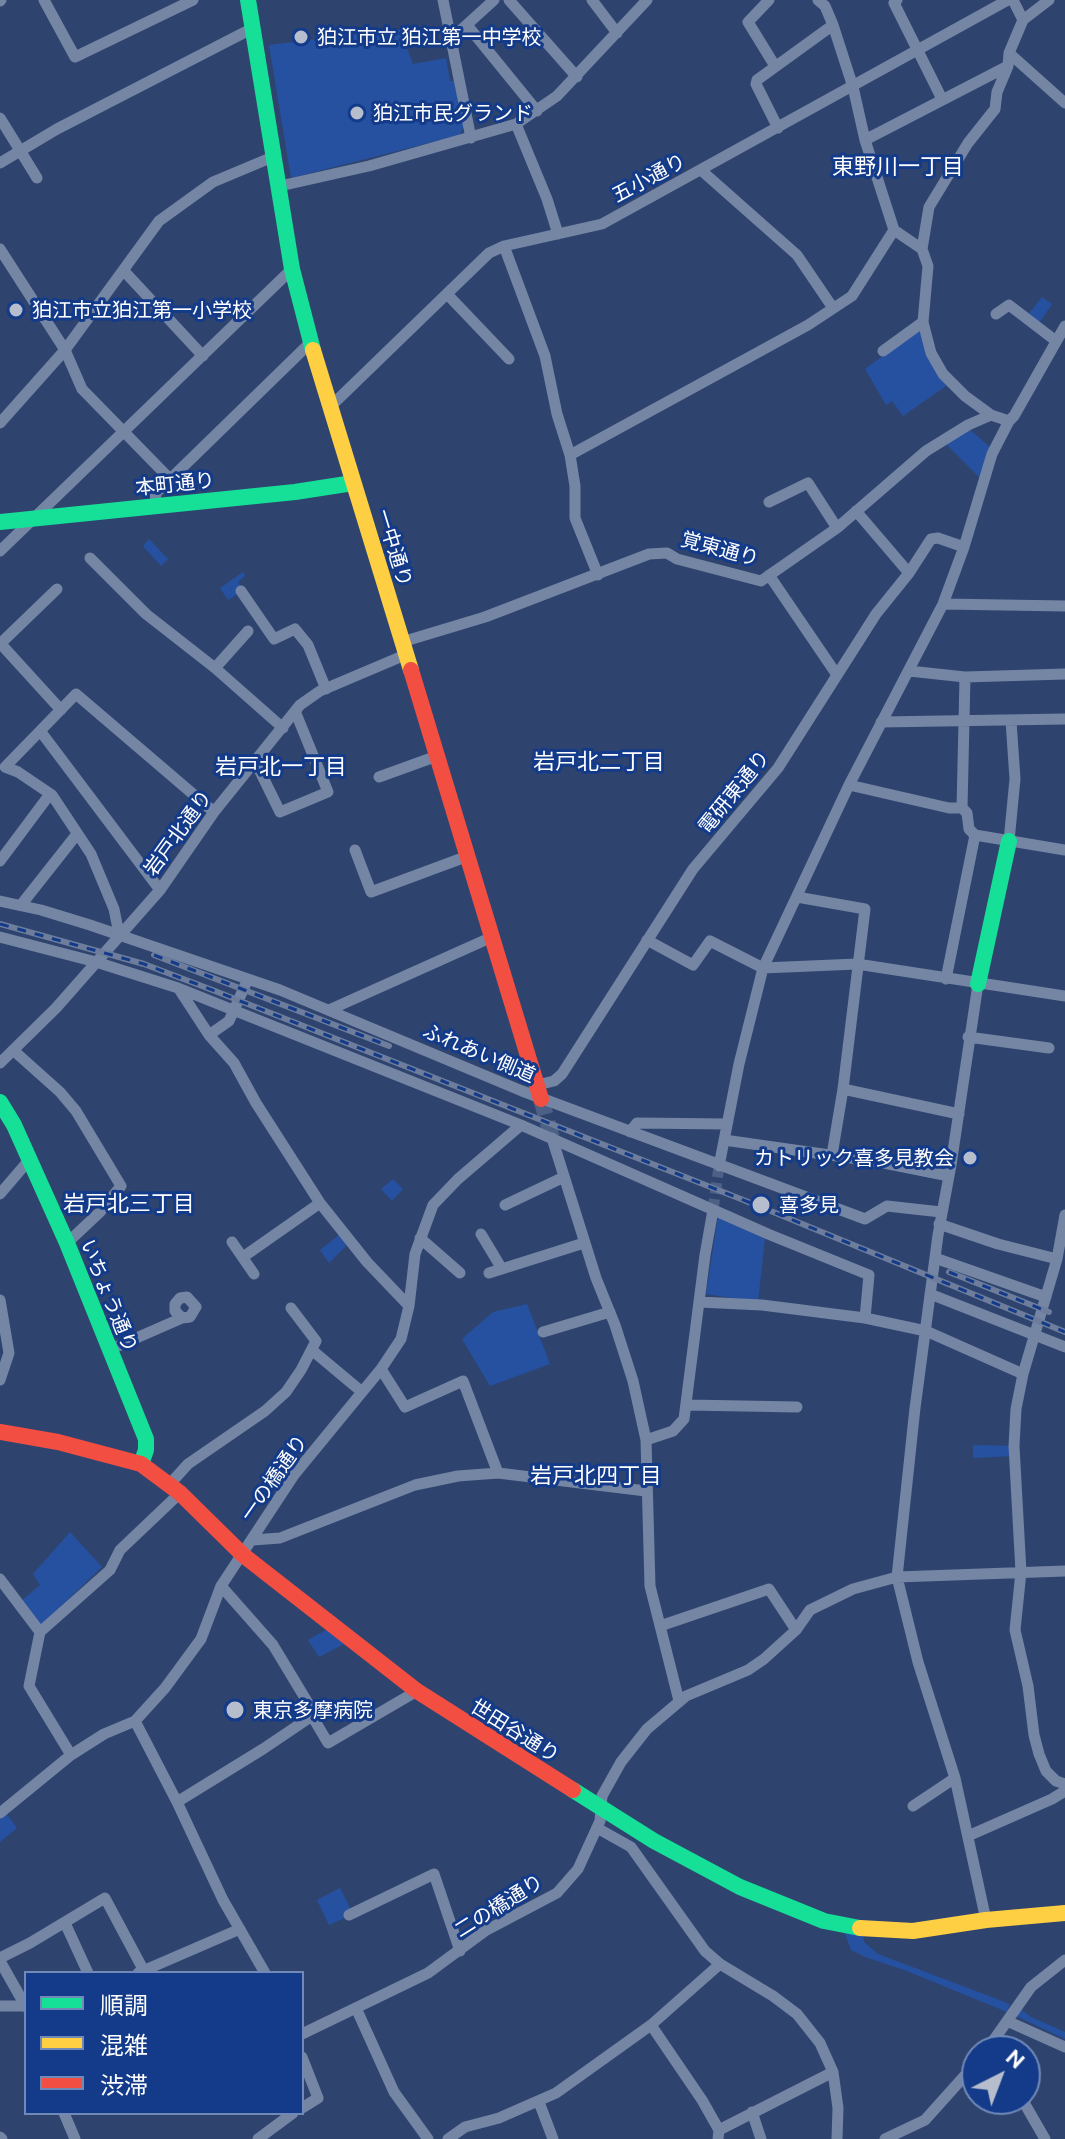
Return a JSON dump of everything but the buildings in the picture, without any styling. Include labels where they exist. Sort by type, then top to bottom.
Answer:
[{"type":"street","points":[[44,0],[75,57],[193,0]]},
{"type":"street","name":"一中通り","points":[[248,0],[292,269],[311,342],[539,1092]]},
{"type":"street","points":[[443,0],[471,138]]},
{"type":"street","points":[[450,40],[494,0]]},
{"type":"street","points":[[509,0],[577,77]]},
{"type":"street","points":[[592,0],[617,33]]},
{"type":"street","points":[[280,186],[516,124],[537,111],[577,77],[647,0]]},
{"type":"street","points":[[769,0],[748,22],[775,66]]},
{"type":"street","points":[[897,0],[894,3],[942,99]]},
{"type":"street","name":"五小通り","points":[[331,406],[489,253],[504,246],[602,224],[1010,0],[1023,20]]},
{"type":"street","points":[[1009,421],[991,415],[965,396],[943,374],[931,353],[923,322],[928,266],[922,249],[929,207],[968,143],[995,109],[997,92],[1023,20],[1049,0]]},
{"type":"street","points":[[824,2],[853,87],[865,140],[894,230],[922,249]]},
{"type":"street","points":[[467,25],[537,111]]},
{"type":"street","points":[[778,128],[756,84],[757,80],[833,25]]},
{"type":"street","points":[[0,163],[253,28]]},
{"type":"street","points":[[865,140],[1008,60]]},
{"type":"street","points":[[1008,60],[1065,103]]},
{"type":"street","points":[[0,118],[37,178]]},
{"type":"street","points":[[516,124],[558,234]]},
{"type":"street","points":[[0,423],[65,350],[159,221],[213,182],[275,156]]},
{"type":"street","points":[[702,171],[797,255],[833,308]]},
{"type":"street","points":[[570,455],[808,325],[852,296],[894,230]]},
{"type":"street","points":[[504,246],[545,356],[557,414],[570,455],[575,486],[575,518],[598,575]]},
{"type":"street","points":[[0,249],[65,350],[82,389],[170,479]]},
{"type":"street","points":[[0,551],[292,269]]},
{"type":"street","points":[[124,271],[203,356]]},
{"type":"street","points":[[447,294],[509,359]]},
{"type":"street","points":[[996,314],[1009,305],[1056,341]]},
{"type":"street","points":[[883,351],[923,322]]},
{"type":"street","points":[[719,1166],[763,968],[849,785],[943,604],[992,454],[1065,326]]},
{"type":"street","points":[[157,506],[155,494],[311,342]]},
{"type":"street","name":"覚東通り","points":[[403,649],[649,554],[667,553],[677,559],[761,581],[837,528],[926,451],[991,415]]},
{"type":"street","name":"本町通り","points":[[0,522],[295,492],[353,483]]},
{"type":"street","points":[[769,502],[808,483],[837,528]]},
{"type":"street","points":[[856,511],[909,573]]},
{"type":"street","name":"電研東通り","points":[[539,1092],[559,1078],[693,869],[778,768],[876,614],[931,539],[938,538],[964,547]]},
{"type":"street","points":[[90,558],[146,614],[215,668],[283,728]]},
{"type":"street","points":[[769,575],[837,675]]},
{"type":"street","points":[[57,589],[0,643],[61,710]]},
{"type":"street","points":[[241,591],[255,624],[274,639],[295,629],[308,645],[326,689]]},
{"type":"street","points":[[943,604],[1065,606]]},
{"type":"street","points":[[215,668],[255,624]]},
{"type":"street","name":"岩戸北通り","points":[[0,1063],[56,1008],[160,890],[214,812],[300,705],[403,649]]},
{"type":"street","points":[[909,671],[965,677],[1065,674]]},
{"type":"street","points":[[965,677],[962,808],[967,813],[969,829],[975,835],[1065,850]]},
{"type":"street","points":[[119,934],[114,909],[91,854],[50,794],[18,772],[5,767],[76,694],[214,812]]},
{"type":"street","points":[[255,761],[280,812],[328,792],[295,711]]},
{"type":"street","points":[[881,722],[1065,719]]},
{"type":"street","points":[[986,1920],[955,1778],[918,1662],[897,1577],[940,1218],[959,1114],[968,1037],[1009,841],[1015,779],[1011,721]]},
{"type":"street","points":[[41,732],[160,890]]},
{"type":"street","points":[[379,777],[437,756]]},
{"type":"street","points":[[849,785],[949,808],[962,808]]},
{"type":"street","points":[[0,861],[50,794]]},
{"type":"street","points":[[21,905],[77,834]]},
{"type":"street","points":[[946,979],[975,835]]},
{"type":"street","points":[[355,850],[371,892],[468,856]]},
{"type":"street","points":[[797,897],[865,909],[832,1155]]},
{"type":"street","name":"ふれあい側道","points":[[0,901],[119,934],[248,979],[539,1092],[630,1132],[865,1219],[887,1206],[940,1218]]},
{"type":"street","points":[[0,937],[96,962],[178,988],[521,1125],[869,1275],[865,1318]]},
{"type":"street","points":[[329,1010],[492,937]]},
{"type":"street","points":[[647,940],[693,965],[710,941],[763,968],[857,964],[1065,996]]},
{"type":"street","points":[[209,1035],[229,1021],[248,979]]},
{"type":"street","points":[[178,988],[209,1035],[234,1063],[320,1203],[367,1262],[409,1306]]},
{"type":"street","points":[[968,1037],[1049,1048]]},
{"type":"street","points":[[13,1050],[60,1092],[76,1111],[121,1186],[100,1212],[67,1243]]},
{"type":"street","points":[[843,1089],[959,1114]]},
{"type":"street","name":"いちょう通り","points":[[0,1102],[30,1159],[67,1243],[146,1439],[141,1464]]},
{"type":"street","points":[[630,1132],[637,1123],[727,1124]]},
{"type":"street","name":"一の橋通り","points":[[0,1813],[71,1755],[104,1734],[135,1721],[165,1688],[201,1639],[221,1586],[294,1475],[381,1369],[401,1339],[420,1238],[433,1205],[458,1179],[521,1125]]},
{"type":"street","points":[[552,1138],[584,1243],[633,1381],[646,1440],[650,1586],[679,1701]]},
{"type":"street","points":[[724,1140],[949,1176]]},
{"type":"street","points":[[0,1194],[30,1159]]},
{"type":"street","points":[[505,1205],[564,1177]]},
{"type":"street","points":[[243,1257],[320,1203]]},
{"type":"street","points":[[646,1440],[673,1431],[684,1419],[713,1210]]},
{"type":"street","points":[[1065,1215],[1057,1259],[1023,1374],[1016,1409],[1014,1446],[1021,1572],[1015,1630],[1039,1754],[1046,1771],[1056,1781],[1065,1784]]},
{"type":"street","points":[[940,1218],[998,1244],[1057,1259]]},
{"type":"street","points":[[481,1234],[502,1269]]},
{"type":"street","points":[[420,1238],[460,1273]]},
{"type":"street","points":[[232,1242],[254,1274]]},
{"type":"street","points":[[489,1273],[584,1243]]},
{"type":"street","points":[[935,1258],[1046,1297]]},
{"type":"street","points":[[1050,1283],[1065,1288]]},
{"type":"street","points":[[930,1294],[1065,1347]]},
{"type":"street","points":[[0,1300],[9,1353],[0,1380]]},
{"type":"street","points":[[699,1302],[762,1305],[865,1318],[926,1331],[1023,1374]]},
{"type":"street","points":[[71,1755],[29,1686],[40,1632],[110,1570],[120,1550],[175,1489],[188,1464],[286,1392],[313,1351],[316,1341],[291,1308]]},
{"type":"street","points":[[543,1332],[610,1312]]},
{"type":"street","points":[[109,1350],[182,1318]]},
{"type":"street","points":[[313,1351],[362,1392]]},
{"type":"street","points":[[381,1369],[405,1407],[463,1381],[498,1473]]},
{"type":"street","points":[[687,1405],[797,1407]]},
{"type":"street","name":"世田谷通り","points":[[0,1432],[100,1452],[141,1464],[175,1489],[243,1555],[417,1691],[691,1863],[728,1881],[837,1925],[866,1929],[913,1931],[1065,1913]]},
{"type":"street","points":[[253,1540],[280,1538],[415,1485],[458,1476],[498,1473],[646,1491]]},
{"type":"street","name":"二の橋通り","points":[[304,2033],[428,1973],[485,1931],[557,1893],[578,1869],[597,1828],[602,1796],[621,1762],[647,1729],[679,1701],[748,1670],[796,1630],[810,1610],[853,1589],[897,1577],[1065,1571]]},
{"type":"street","points":[[0,1579],[40,1632]]},
{"type":"street","points":[[221,1586],[273,1645],[328,1743],[417,1691]]},
{"type":"street","points":[[660,1626],[769,1589],[796,1630]]},
{"type":"street","points":[[177,1802],[312,1716]]},
{"type":"street","points":[[135,1721],[223,1900],[264,1971]]},
{"type":"street","points":[[913,1806],[955,1778]]},
{"type":"street","points":[[968,1836],[1065,1791]]},
{"type":"street","points":[[597,1828],[631,1847],[705,1951],[797,2014],[820,2043],[833,2072],[838,2108],[837,2139]]},
{"type":"street","points":[[349,1915],[434,1874],[460,1951]]},
{"type":"street","points":[[24,2004],[0,1959],[105,1898],[141,1971]]},
{"type":"street","points":[[65,1923],[87,1971]]},
{"type":"street","points":[[143,1971],[240,1929]]},
{"type":"street","points":[[997,2035],[1031,1987],[1065,1960]]},
{"type":"street","points":[[448,2139],[465,2127],[539,2102],[603,2061],[651,2025],[720,1964]]},
{"type":"street","points":[[1,2009],[24,2006]]},
{"type":"street","points":[[356,2008],[394,2092],[428,2139]]},
{"type":"street","points":[[1007,2021],[1065,2047]]},
{"type":"street","points":[[651,2025],[702,2100],[718,2134],[752,2112],[833,2072]]},
{"type":"street","points":[[304,2062],[318,2098],[304,2107]]},
{"type":"street","points":[[885,2139],[925,2120],[961,2080]]},
{"type":"street","points":[[539,2102],[553,2139]]},
{"type":"street","points":[[752,2112],[761,2139]]},
{"type":"street","points":[[65,2115],[75,2139]]},
{"type":"street","points":[[258,2139],[290,2115]]},
{"type":"street","points":[[1031,2115],[1045,2139]]},
{"type":"shaded area","name":"狛江市民グランド","points":[[400,29],[413,64],[446,58],[464,125],[460,135],[291,178],[269,45]]},
{"type":"shaded area","points":[[1042,297],[1052,304],[1037,326],[1027,316]]},
{"type":"shaded area","points":[[921,328],[949,384],[903,416],[892,401],[886,405],[865,369]]},
{"type":"shaded area","points":[[967,427],[992,449],[980,478],[943,441]]},
{"type":"shaded area","points":[[149,539],[168,559],[161,566],[143,546]]},
{"type":"shaded area","points":[[243,572],[245,576],[238,582],[244,590],[228,600],[220,588]]},
{"type":"shaded area","points":[[393,1179],[403,1189],[392,1201],[381,1189]]},
{"type":"shaded area","points":[[718,1217],[765,1239],[758,1302],[706,1294]]},
{"type":"shaded area","points":[[339,1235],[347,1245],[329,1263],[320,1250]]},
{"type":"shaded area","points":[[527,1304],[550,1364],[490,1386],[462,1339],[493,1312]]},
{"type":"shaded area","points":[[973,1445],[1014,1446],[1014,1456],[973,1458]]},
{"type":"shaded area","points":[[70,1532],[102,1567],[38,1628],[20,1602],[40,1585],[33,1574]]},
{"type":"shaded area","points":[[326,1630],[346,1643],[319,1657],[308,1640]]},
{"type":"shaded area","points":[[6,1813],[17,1828],[0,1842],[0,1818]]},
{"type":"shaded area","points":[[340,1888],[353,1914],[329,1925],[317,1900]]},
{"type":"shaded area","points":[[844,1931],[863,1934],[864,1942],[878,1954],[1010,2004],[1007,2012],[865,1957],[851,1950]]},
{"type":"shaded area","points":[[1018,2007],[1031,2017],[1065,2032],[1065,2039],[1014,2015]]},
{"type":"tunnel","points":[[541,1099],[552,1138]]},
{"type":"tunnel","points":[[713,1210],[719,1166]]},
{"type":"railway","points":[[0,924],[144,964],[215,991],[761,1207],[1065,1332]]},
{"type":"railway","points":[[154,955],[389,1046]]},
{"type":"railway","points":[[949,1272],[1049,1312]]},
{"type":"traffic: fast","points":[[248,0],[292,269],[313,350]]},
{"type":"traffic: fast","points":[[0,522],[295,492],[353,483]]},
{"type":"traffic: fast","points":[[978,984],[1009,841]]},
{"type":"traffic: fast","points":[[0,1102],[14,1125],[67,1243],[146,1439],[141,1464]]},
{"type":"traffic: fast","points":[[573,1790],[654,1841],[740,1887],[824,1921],[860,1928]]},
{"type":"traffic: slow","points":[[313,350],[411,670]]},
{"type":"traffic: slow","points":[[860,1928],[913,1931],[1065,1913]]},
{"type":"traffic: jam","points":[[411,670],[541,1099]]},
{"type":"traffic: jam","points":[[0,1432],[58,1442],[141,1464],[180,1493],[243,1555],[417,1691],[573,1790]]},
{"type":"place","name":"狛江市立 狛江第一中学校","points":[[301,37]]},
{"type":"place","name":"狛江市民グランド","points":[[357,113]]},
{"type":"place","name":"狛江市立狛江第一小学校","points":[[16,310]]},
{"type":"place","name":"カトリック喜多見教会","points":[[970,1158]]},
{"type":"place","name":"喜多見","points":[[761,1205]]},
{"type":"place","name":"東京多摩病院","points":[[235,1710]]},
{"type":"district","name":"東野川一丁目","points":[[898,167]]},
{"type":"district","name":"岩戸北二丁目","points":[[599,762]]},
{"type":"district","name":"岩戸北一丁目","points":[[281,767]]},
{"type":"district","name":"岩戸北三丁目","points":[[129,1204]]},
{"type":"district","name":"岩戸北四丁目","points":[[596,1476]]}]
